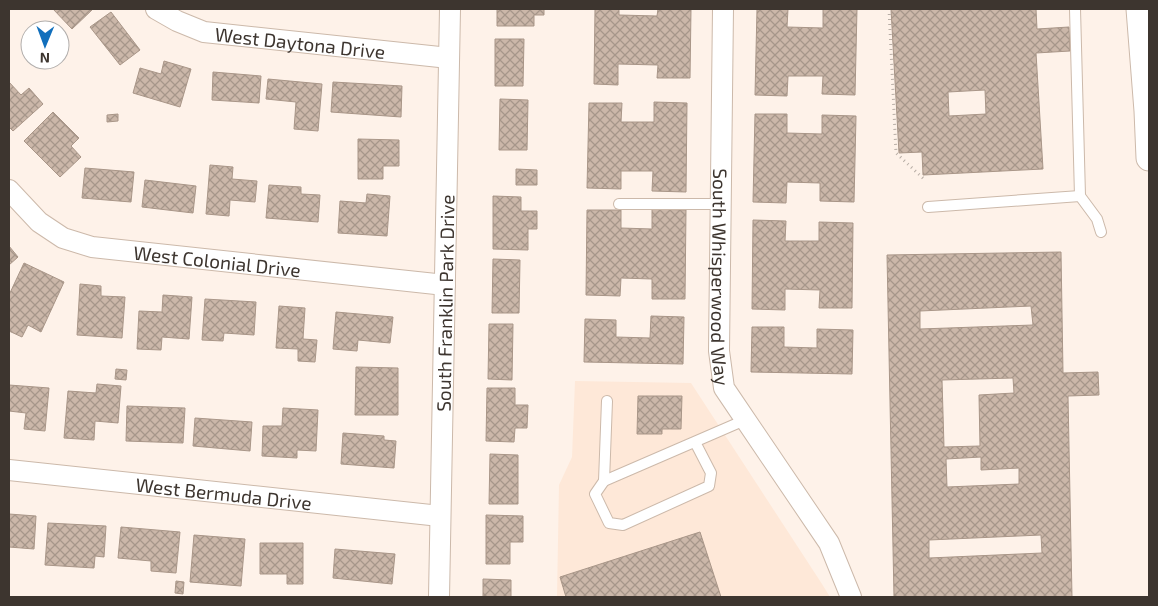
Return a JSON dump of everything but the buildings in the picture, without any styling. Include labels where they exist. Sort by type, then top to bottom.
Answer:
[{"type":"street","name":"West Daytona Drive","points":[[156,9],[204,32],[449,58]]},
{"type":"street","name":"South Franklin Park Drive","points":[[439,597],[450,9]]},
{"type":"street","name":"South Whisperwood Way","points":[[723,9],[719,351],[724,388],[829,542],[851,597]]},
{"type":"street","points":[[1139,9],[1149,158]]},
{"type":"street","name":"West Colonial Drive","points":[[9,190],[39,222],[63,238],[92,247],[445,285]]},
{"type":"street","name":"West Bermuda Drive","points":[[9,470],[440,516]]},
{"type":"lane","points":[[1075,9],[1080,196],[1097,218],[1100,232]]},
{"type":"lane","points":[[928,207],[1080,196]]},
{"type":"lane","points":[[619,204],[721,204]]},
{"type":"lane","points":[[604,481],[607,401]]},
{"type":"lane","points":[[695,442],[711,473],[709,486],[623,525],[609,523],[594,494],[604,481],[746,420]]},
{"type":"path","points":[[889,9],[896,153],[925,180]]},
{"type":"shaded area","points":[[575,381],[691,383],[830,597],[557,597],[559,485],[572,457]]}]
